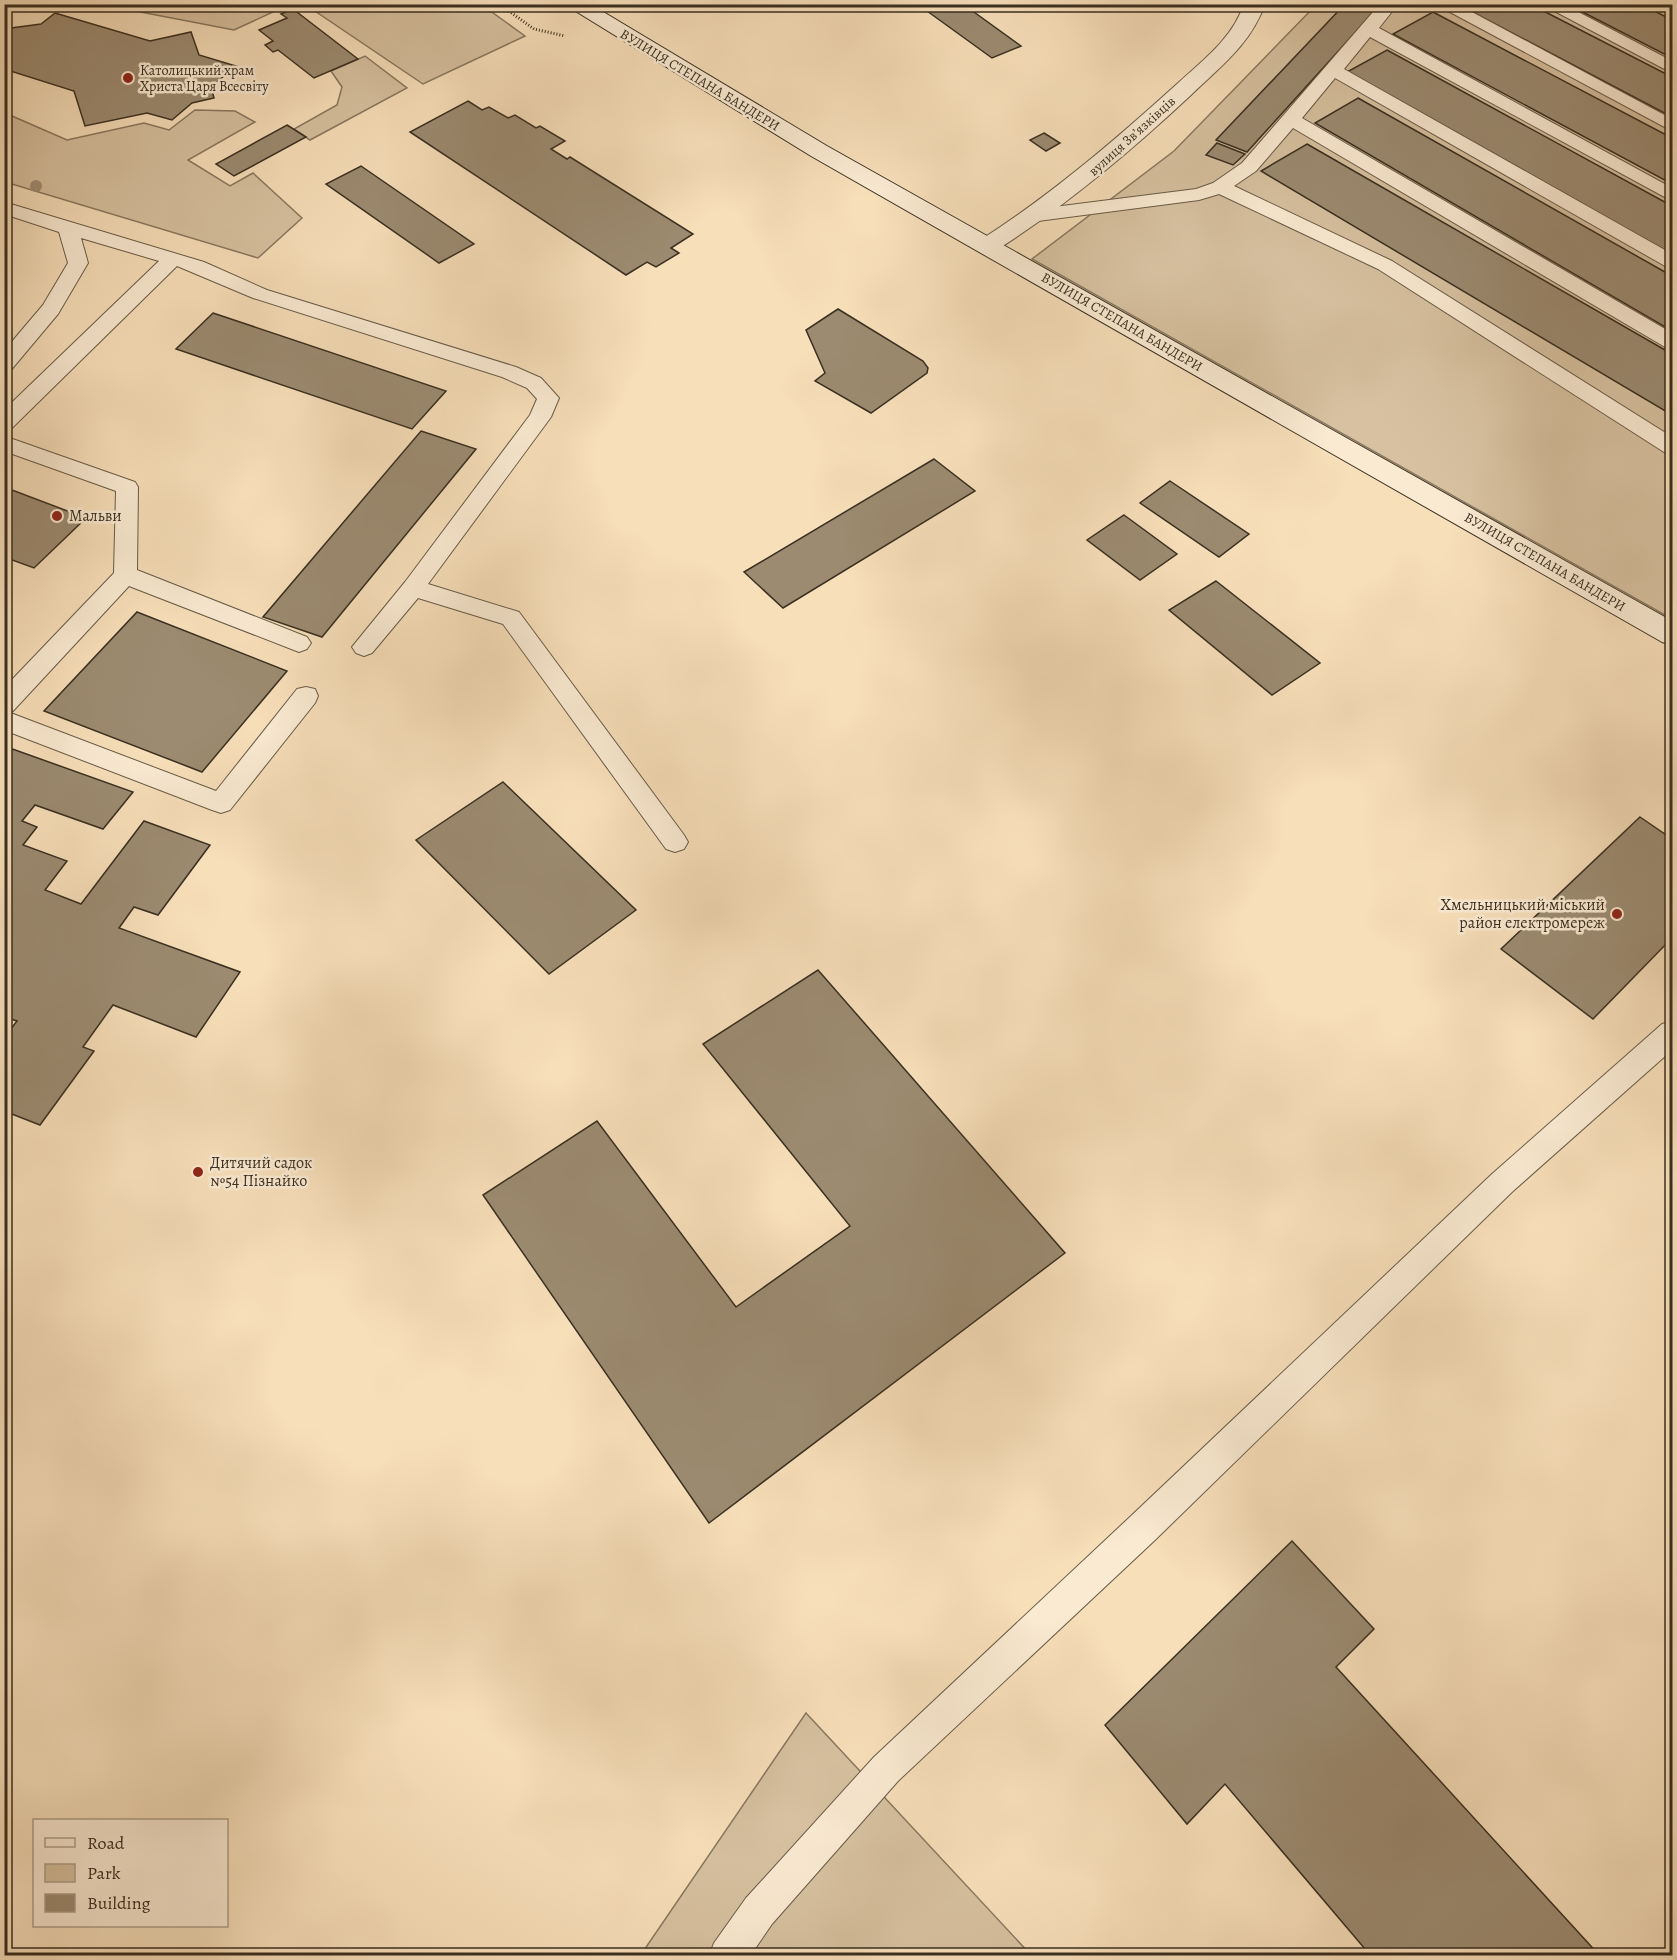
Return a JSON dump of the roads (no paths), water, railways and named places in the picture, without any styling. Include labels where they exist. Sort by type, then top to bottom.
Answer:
[{"type":"main road","name":"ВУЛИЦЯ СТЕПАНА БАНДЕРИ","points":[[574,4],[819,151],[1672,634]]},
{"type":"main road","name":"вулиця Звʼязківців","points":[[987,246],[1038,215],[1118,151],[1226,50],[1251,20],[1255,4]]},
{"type":"lane","points":[[1038,215],[1199,194],[1220,187],[1249,167],[1390,4]]},
{"type":"lane","points":[[1443,4],[1672,126]]},
{"type":"lane","points":[[1549,4],[1672,68]]},
{"type":"lane","points":[[1660,4],[1672,10]]},
{"type":"lane","points":[[1368,29],[1672,195]]},
{"type":"lane","points":[[1333,70],[1672,262]]},
{"type":"lane","points":[[1291,119],[1672,342]]},
{"type":"lane","points":[[1220,187],[1385,265],[1672,447]]},
{"type":"lane","points":[[4,208],[197,266],[260,294],[509,372],[534,383],[548,398],[540,417],[413,588],[364,647]]},
{"type":"lane","points":[[4,365],[51,309],[78,263],[68,228]]},
{"type":"lane","points":[[4,423],[173,259]]},
{"type":"lane","points":[[4,443],[127,487],[125,575],[4,704]]},
{"type":"lane","points":[[125,575],[299,643]]},
{"type":"lane","points":[[413,588],[511,618],[675,842]]},
{"type":"lane","points":[[4,720],[221,803],[306,696]]},
{"type":"lane","points":[[727,1956],[759,1911],[886,1769],[1143,1528],[1502,1183],[1672,1033]]},
{"type":"place","name":"Католицький храм Христа Царя Всесвіту","points":[[128,78]]},
{"type":"place","name":"Мальви","points":[[57,516]]},
{"type":"place","name":"Хмельницький міський район електромереж","points":[[1617,914]]},
{"type":"place","name":"Дитячий садок №54 Пізнайко","points":[[198,1172]]}]
